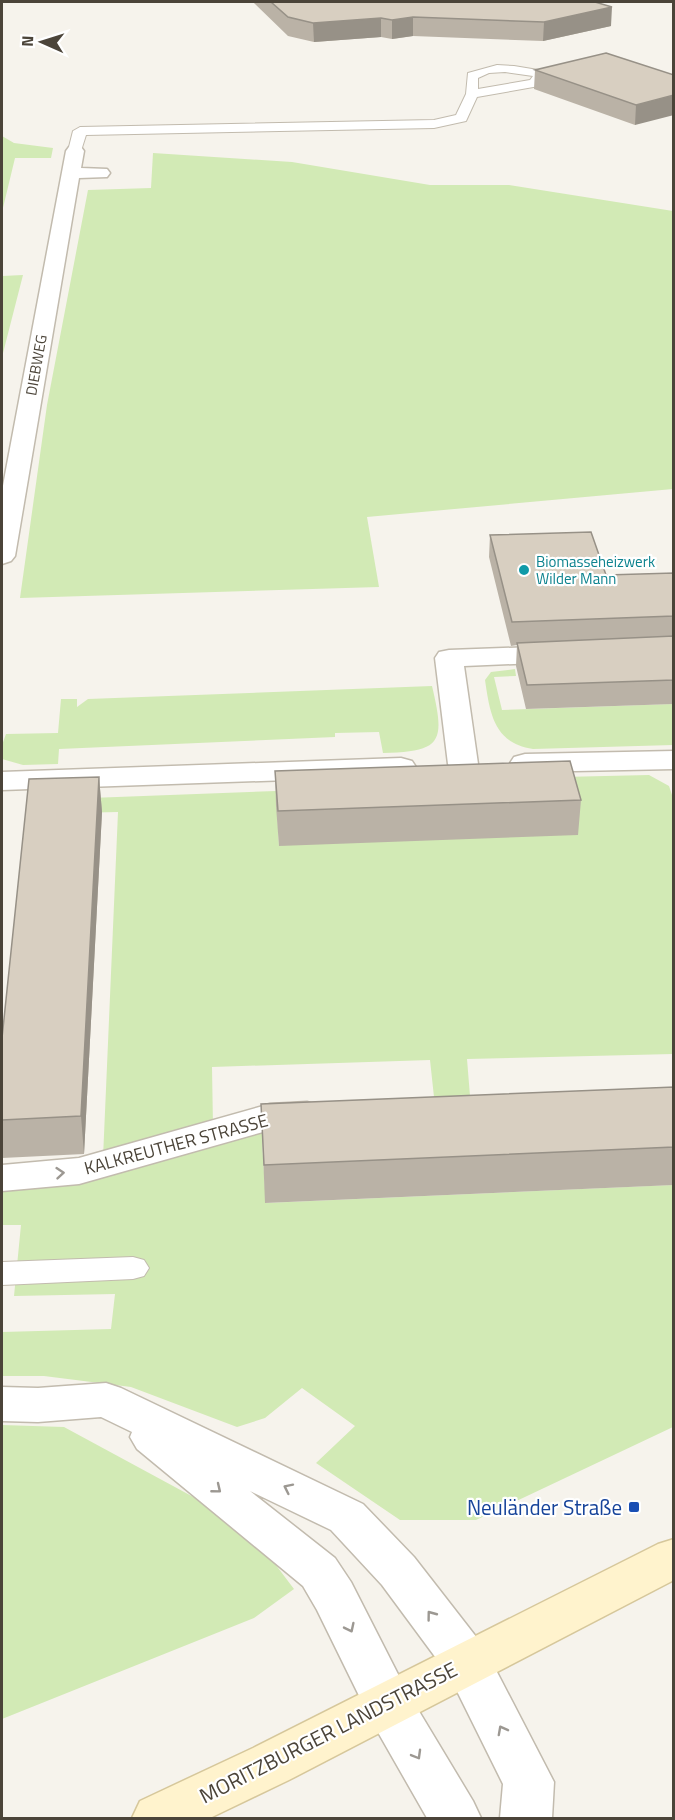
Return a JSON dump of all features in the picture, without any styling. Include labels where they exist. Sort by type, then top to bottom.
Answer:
[{"type":"main road","name":"MORITZBURGER LANDSTRASSE","points":[[158,1818],[674,1558]]},
{"type":"street","name":"DIEBWEG","points":[[2,556],[75,151]]},
{"type":"street","points":[[71,173],[101,173]]},
{"type":"street","points":[[462,765],[449,658],[591,653]]},
{"type":"street","points":[[2,780],[674,760]]},
{"type":"street","name":"KALKREUTHER STRASSE","points":[[2,1178],[79,1171],[270,1117],[339,1114]]},
{"type":"street","points":[[106,1400],[319,1572],[334,1596],[388,1704],[455,1818]]},
{"type":"street","points":[[2,1404],[38,1405],[106,1400],[347,1517],[398,1570],[467,1662],[529,1782],[526,1818]]},
{"type":"lane","points":[[75,151],[80,131],[434,124],[461,118],[472,94]]},
{"type":"lane","points":[[2,1274],[133,1268]]},
{"type":"green space","points":[[2,136],[14,143],[53,148],[51,158],[15,158],[2,212]]},
{"type":"green space","points":[[153,153],[292,162],[430,185],[509,185],[673,211],[673,489],[367,517],[379,587],[20,598],[47,405],[88,190],[151,188]]},
{"type":"green space","points":[[23,275],[2,357],[2,276]]},
{"type":"green space","points":[[515,669],[516,676],[494,677],[502,710],[673,704],[673,745],[533,749],[520,746],[502,733],[496,725],[489,704],[485,680],[491,672]]},
{"type":"green space","points":[[432,686],[438,731],[435,740],[418,750],[383,753],[379,732],[335,733],[335,737],[59,749],[58,764],[23,765],[2,759],[2,745],[6,734],[58,733],[61,699],[77,699],[77,707],[88,699]]},
{"type":"green space","points":[[649,775],[669,786],[673,798],[673,1054],[467,1059],[470,1096],[434,1097],[430,1060],[212,1067],[213,1127],[103,1158],[118,812],[32,814],[64,799],[276,791],[279,846],[518,778]]},
{"type":"green space","points":[[273,1124],[262,1143],[266,1203],[673,1185],[673,1427],[476,1520],[400,1520],[316,1463],[355,1426],[302,1388],[265,1418],[237,1427],[131,1387],[44,1376],[2,1376],[2,1332],[111,1329],[115,1294],[14,1296],[21,1225],[2,1225],[2,1184],[108,1177]]},
{"type":"green space","points":[[2,1425],[64,1427],[210,1506],[263,1548],[294,1589],[254,1618],[2,1719]]},
{"type":"building","points":[[271,2],[595,2],[612,7],[544,22],[413,17],[313,23],[288,17]]},
{"type":"building","points":[[606,53],[674,75],[674,95],[636,105],[535,70]]},
{"type":"building","points":[[591,532],[606,575],[674,573],[674,616],[512,622],[490,535]]},
{"type":"building","points":[[674,636],[674,680],[527,685],[517,643]]},
{"type":"building","points":[[570,761],[581,800],[278,811],[275,771]]},
{"type":"building","points":[[99,777],[81,1116],[2,1120],[2,1038],[29,779]]},
{"type":"building","points":[[674,1087],[674,1147],[264,1165],[261,1104]]},
{"type":"place","name":"Biomasseheizwerk Wilder Mann","points":[[524,570]]},
{"type":"place","name":"Neuländer Straße","points":[[634,1507]]}]
